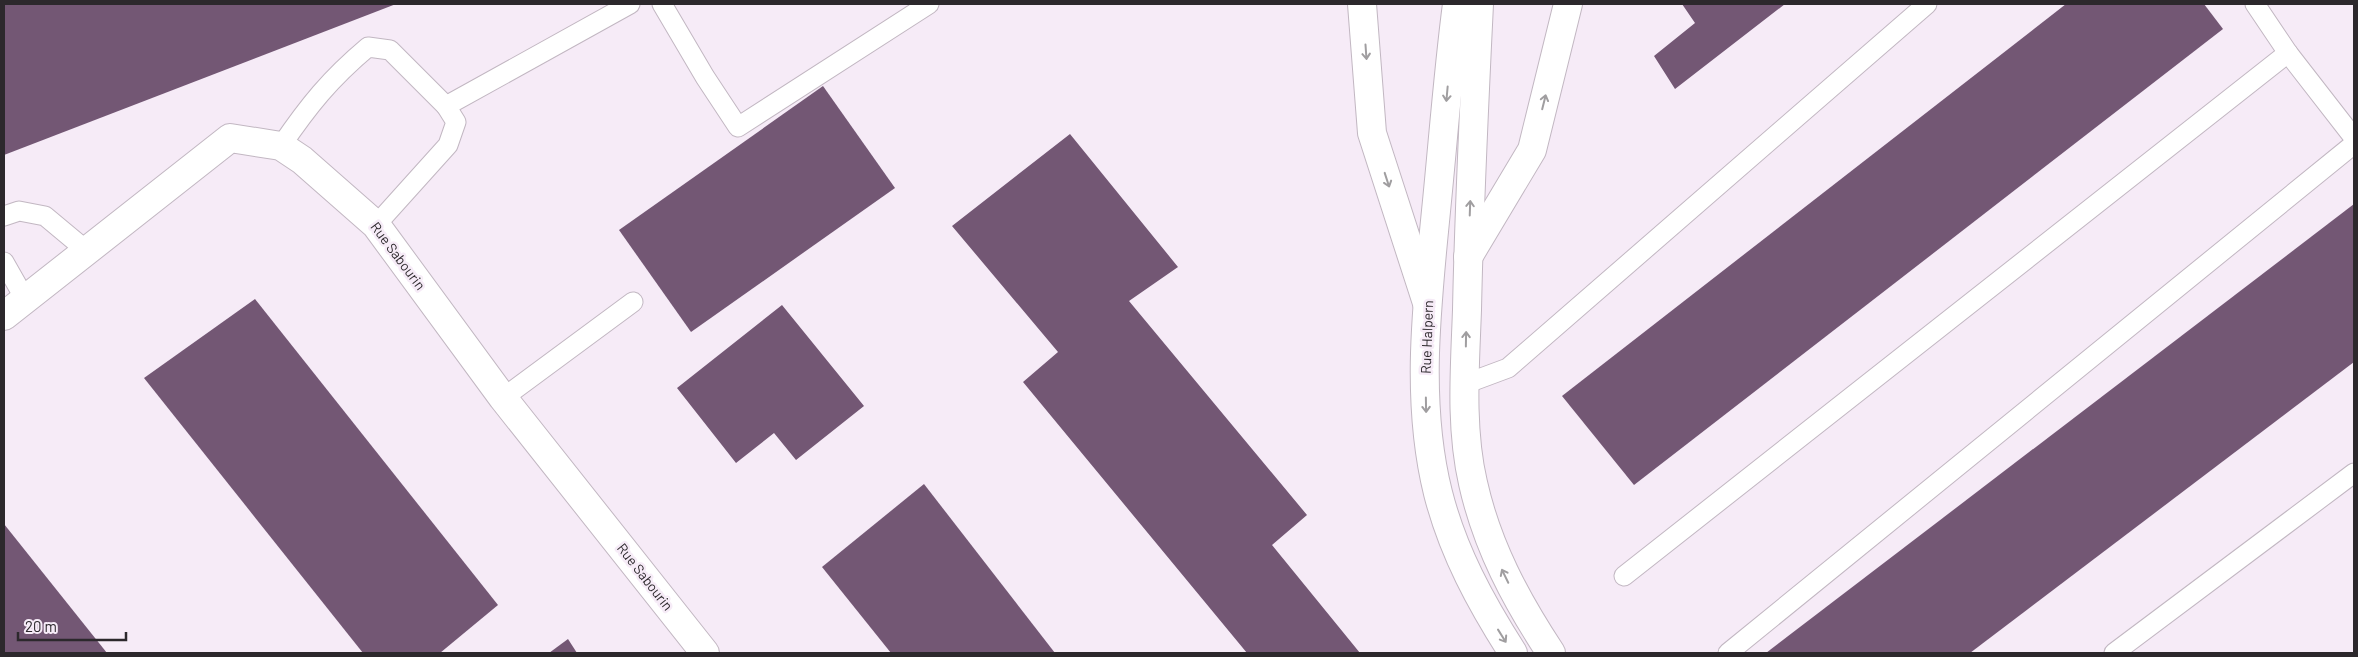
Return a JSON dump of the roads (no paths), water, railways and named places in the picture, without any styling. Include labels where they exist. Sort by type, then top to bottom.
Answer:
[{"type":"street","points":[[1362,4],[1372,133],[1428,303]]},
{"type":"street","name":"Rue Halpern","points":[[1457,4],[1428,303],[1426,419],[1438,492],[1453,542],[1470,582],[1514,653]]},
{"type":"street","points":[[1479,4],[1468,257],[1465,384],[1468,458],[1488,535],[1516,597],[1552,653]]},
{"type":"street","points":[[1468,257],[1532,150],[1568,4]]},
{"type":"street","name":"Rue Sabourin","points":[[4,316],[230,138],[281,146],[302,160],[376,225],[503,398],[705,653]]},
{"type":"lane","points":[[446,106],[630,4]]},
{"type":"lane","points":[[662,4],[704,77],[738,127],[929,4]]},
{"type":"lane","points":[[1465,384],[1508,368],[1927,4]]},
{"type":"lane","points":[[2254,4],[2288,53],[2354,138]]},
{"type":"lane","points":[[281,146],[311,102],[340,70],[368,47],[390,50],[446,106],[456,122],[448,145],[376,225]]},
{"type":"lane","points":[[1624,576],[2288,53]]},
{"type":"lane","points":[[1728,653],[2354,144]]},
{"type":"lane","points":[[4,216],[19,211],[45,216],[87,251]]},
{"type":"lane","points":[[4,262],[25,299]]},
{"type":"lane","points":[[503,398],[633,302]]},
{"type":"lane","points":[[2114,653],[2354,472]]}]
